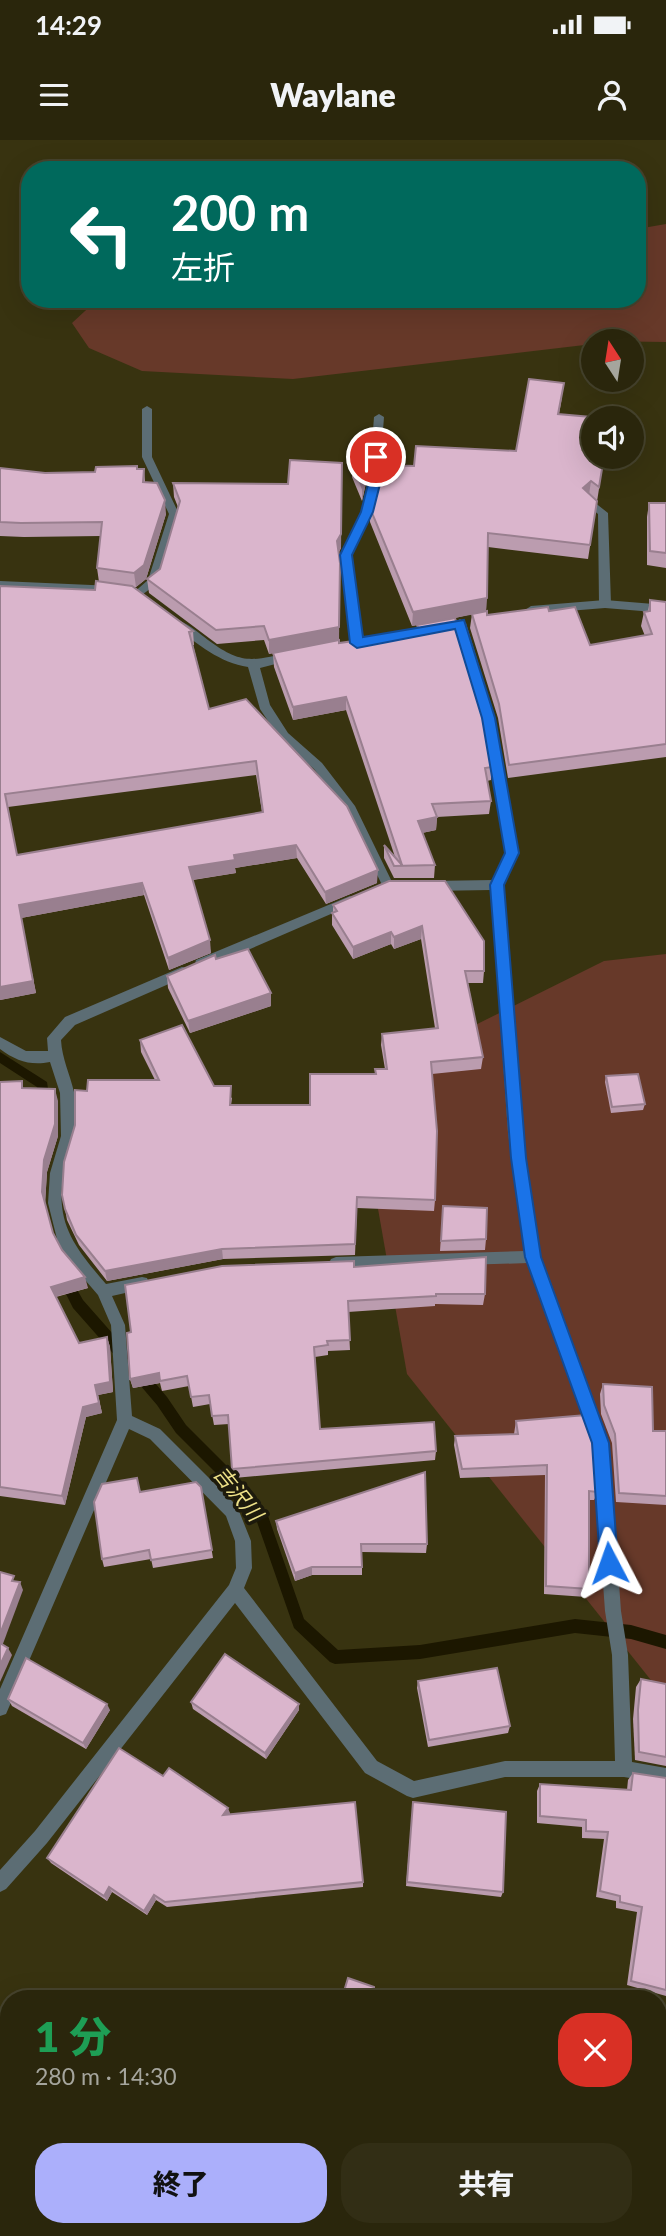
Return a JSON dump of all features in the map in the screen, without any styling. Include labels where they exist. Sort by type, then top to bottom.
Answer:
[{"type":"street","points":[[0,585],[110,589],[143,598],[153,582],[174,514],[147,457],[147,409]]},
{"type":"street","points":[[357,643],[346,555],[367,512],[374,484],[379,417]]},
{"type":"street","points":[[589,502],[603,513],[605,604]]},
{"type":"street","points":[[514,613],[605,604],[666,609]]},
{"type":"street","points":[[168,615],[212,649],[253,664],[305,653]]},
{"type":"street","points":[[344,646],[473,621]]},
{"type":"street","points":[[460,623],[488,718],[512,853],[497,885],[515,1133],[533,1257],[601,1443],[613,1611],[620,1655],[624,1769]]},
{"type":"street","points":[[253,664],[264,706],[284,736],[318,766],[351,809],[389,888]]},
{"type":"street","points":[[0,1708],[125,1420],[118,1325],[103,1291],[72,1255],[64,1239],[55,1203],[57,1173],[68,1136],[67,1093],[55,1055],[54,1038],[70,1021],[389,888],[497,885]]},
{"type":"street","points":[[0,1042],[19,1056],[40,1059],[55,1055]]},
{"type":"street","points":[[319,1264],[533,1257]]},
{"type":"street","points":[[103,1291],[156,1281]]},
{"type":"street","points":[[0,1883],[41,1837],[235,1590],[244,1568],[243,1541],[232,1511],[155,1434],[125,1420]]},
{"type":"street","points":[[235,1590],[371,1767],[413,1790],[505,1769],[624,1769],[666,1776]]},
{"type":"shaded area","points":[[666,224],[666,342],[644,342],[644,329],[581,329],[581,345],[293,379],[142,371],[89,348],[72,323],[88,308],[646,308],[646,227]]},
{"type":"shaded area","points":[[666,954],[666,1699],[407,1374],[374,1186],[443,1041],[604,961]]},
{"type":"building","points":[[529,379],[564,383],[558,414],[581,416],[581,469],[602,469],[599,487],[591,481],[583,488],[597,501],[590,545],[488,533],[487,598],[413,612],[370,508],[382,465],[414,466],[416,446],[516,451]]},
{"type":"building","points":[[290,460],[342,463],[341,534],[337,541],[340,563],[339,627],[269,640],[264,626],[216,630],[147,579],[160,569],[180,501],[173,483],[288,484]]},
{"type":"building","points":[[352,463],[367,464],[362,487]]},
{"type":"building","points":[[137,466],[137,469],[144,469],[143,482],[157,483],[165,500],[144,565],[134,573],[97,568],[102,522],[0,522],[0,468],[45,473],[95,472],[96,467]]},
{"type":"building","points":[[649,503],[666,503],[666,553],[650,551]]},
{"type":"building","points":[[96,581],[132,586],[193,631],[189,632],[209,709],[246,699],[347,806],[378,870],[325,892],[296,845],[234,855],[235,860],[189,867],[210,940],[168,958],[142,883],[19,905],[33,981],[0,987],[0,586],[95,590]],"holes":[[[256,761],[263,812],[17,855],[5,794]]]},
{"type":"building","points":[[650,600],[666,602],[666,744],[509,765],[499,704],[472,614],[487,611],[487,615],[548,607],[549,611],[575,607],[590,645],[652,634],[644,612],[650,611]]},
{"type":"building","points":[[455,618],[482,705],[492,767],[485,768],[491,801],[432,804],[437,817],[418,821],[435,865],[394,866],[384,845],[402,865],[346,697],[293,707],[273,653],[339,640],[339,643],[420,632],[417,625]]},
{"type":"building","points":[[389,881],[445,881],[484,941],[484,971],[465,971],[483,1057],[431,1062],[437,1131],[435,1200],[357,1197],[355,1244],[222,1249],[105,1271],[76,1235],[62,1195],[64,1162],[75,1125],[75,1090],[87,1091],[88,1080],[159,1080],[140,1040],[182,1025],[214,1086],[231,1086],[230,1105],[310,1105],[310,1074],[376,1074],[375,1069],[387,1069],[382,1034],[438,1028],[422,926],[394,937],[391,932],[353,947],[332,913],[337,911],[333,905]]},
{"type":"building","points":[[248,949],[271,993],[188,1021],[167,976],[215,955],[216,959]]},
{"type":"building","points":[[638,1074],[645,1104],[612,1107],[606,1076]]},
{"type":"building","points":[[22,1081],[22,1088],[55,1089],[55,1124],[44,1160],[42,1192],[53,1233],[62,1250],[85,1277],[51,1287],[79,1343],[107,1337],[110,1382],[95,1385],[99,1403],[83,1407],[62,1496],[0,1487],[0,1082]]},
{"type":"building","points":[[443,1206],[487,1208],[486,1239],[441,1241]]},
{"type":"building","points":[[486,1257],[485,1294],[436,1294],[348,1301],[350,1340],[327,1341],[328,1345],[314,1347],[320,1429],[434,1422],[436,1451],[232,1469],[228,1415],[212,1416],[209,1395],[191,1397],[187,1376],[160,1381],[159,1373],[130,1379],[127,1333],[131,1332],[125,1285],[222,1266],[354,1261],[354,1267]]},
{"type":"building","points":[[603,1384],[652,1387],[653,1431],[666,1431],[666,1496],[619,1493],[615,1434],[604,1405]]},
{"type":"building","points":[[586,1415],[593,1434],[598,1492],[589,1491],[589,1589],[546,1586],[547,1465],[462,1469],[455,1436],[518,1434],[516,1421]]},
{"type":"building","points":[[425,1472],[427,1544],[361,1544],[362,1567],[312,1567],[295,1573],[276,1521]]},
{"type":"building","points":[[137,1478],[140,1492],[196,1482],[201,1487],[212,1550],[151,1560],[149,1550],[102,1559],[94,1502],[102,1484]]},
{"type":"building","points":[[0,1572],[14,1576],[12,1581],[20,1582],[0,1634]]},
{"type":"building","points":[[0,1643],[8,1648],[0,1665]]},
{"type":"building","points":[[225,1654],[299,1704],[265,1753],[191,1702]]},
{"type":"building","points":[[26,1658],[107,1704],[83,1743],[8,1699]]},
{"type":"building","points":[[497,1668],[510,1726],[429,1740],[418,1681]]},
{"type":"building","points":[[641,1679],[666,1684],[666,1757],[639,1752],[638,1710]]},
{"type":"building","points":[[119,1748],[163,1776],[169,1768],[228,1808],[223,1815],[355,1802],[363,1882],[165,1902],[154,1895],[144,1911],[109,1887],[104,1896],[47,1858]]},
{"type":"building","points":[[633,1773],[666,1778],[666,1990],[631,1981],[642,1907],[620,1902],[620,1896],[600,1891],[608,1832],[586,1831],[586,1820],[540,1816],[540,1784],[631,1790]]},
{"type":"building","points":[[413,1802],[506,1812],[503,1892],[407,1882]]},
{"type":"building","points":[[348,1978],[374,1987],[374,1990],[344,1990]]},
{"type":"waterway","name":"吉沢川","points":[[0,1057],[43,1085],[44,1102]]},
{"type":"waterway","name":"吉沢川","points":[[64,1278],[78,1304],[123,1355]]},
{"type":"waterway","name":"吉沢川","points":[[139,1374],[181,1429],[227,1475],[262,1518],[299,1623],[335,1657],[420,1652],[575,1626],[631,1632],[666,1642]]},
{"type":"route","points":[[376,457],[374,484],[367,512],[346,555],[357,643],[460,623],[488,718],[512,853],[497,885],[515,1133],[533,1257],[601,1443],[609,1563]]}]
